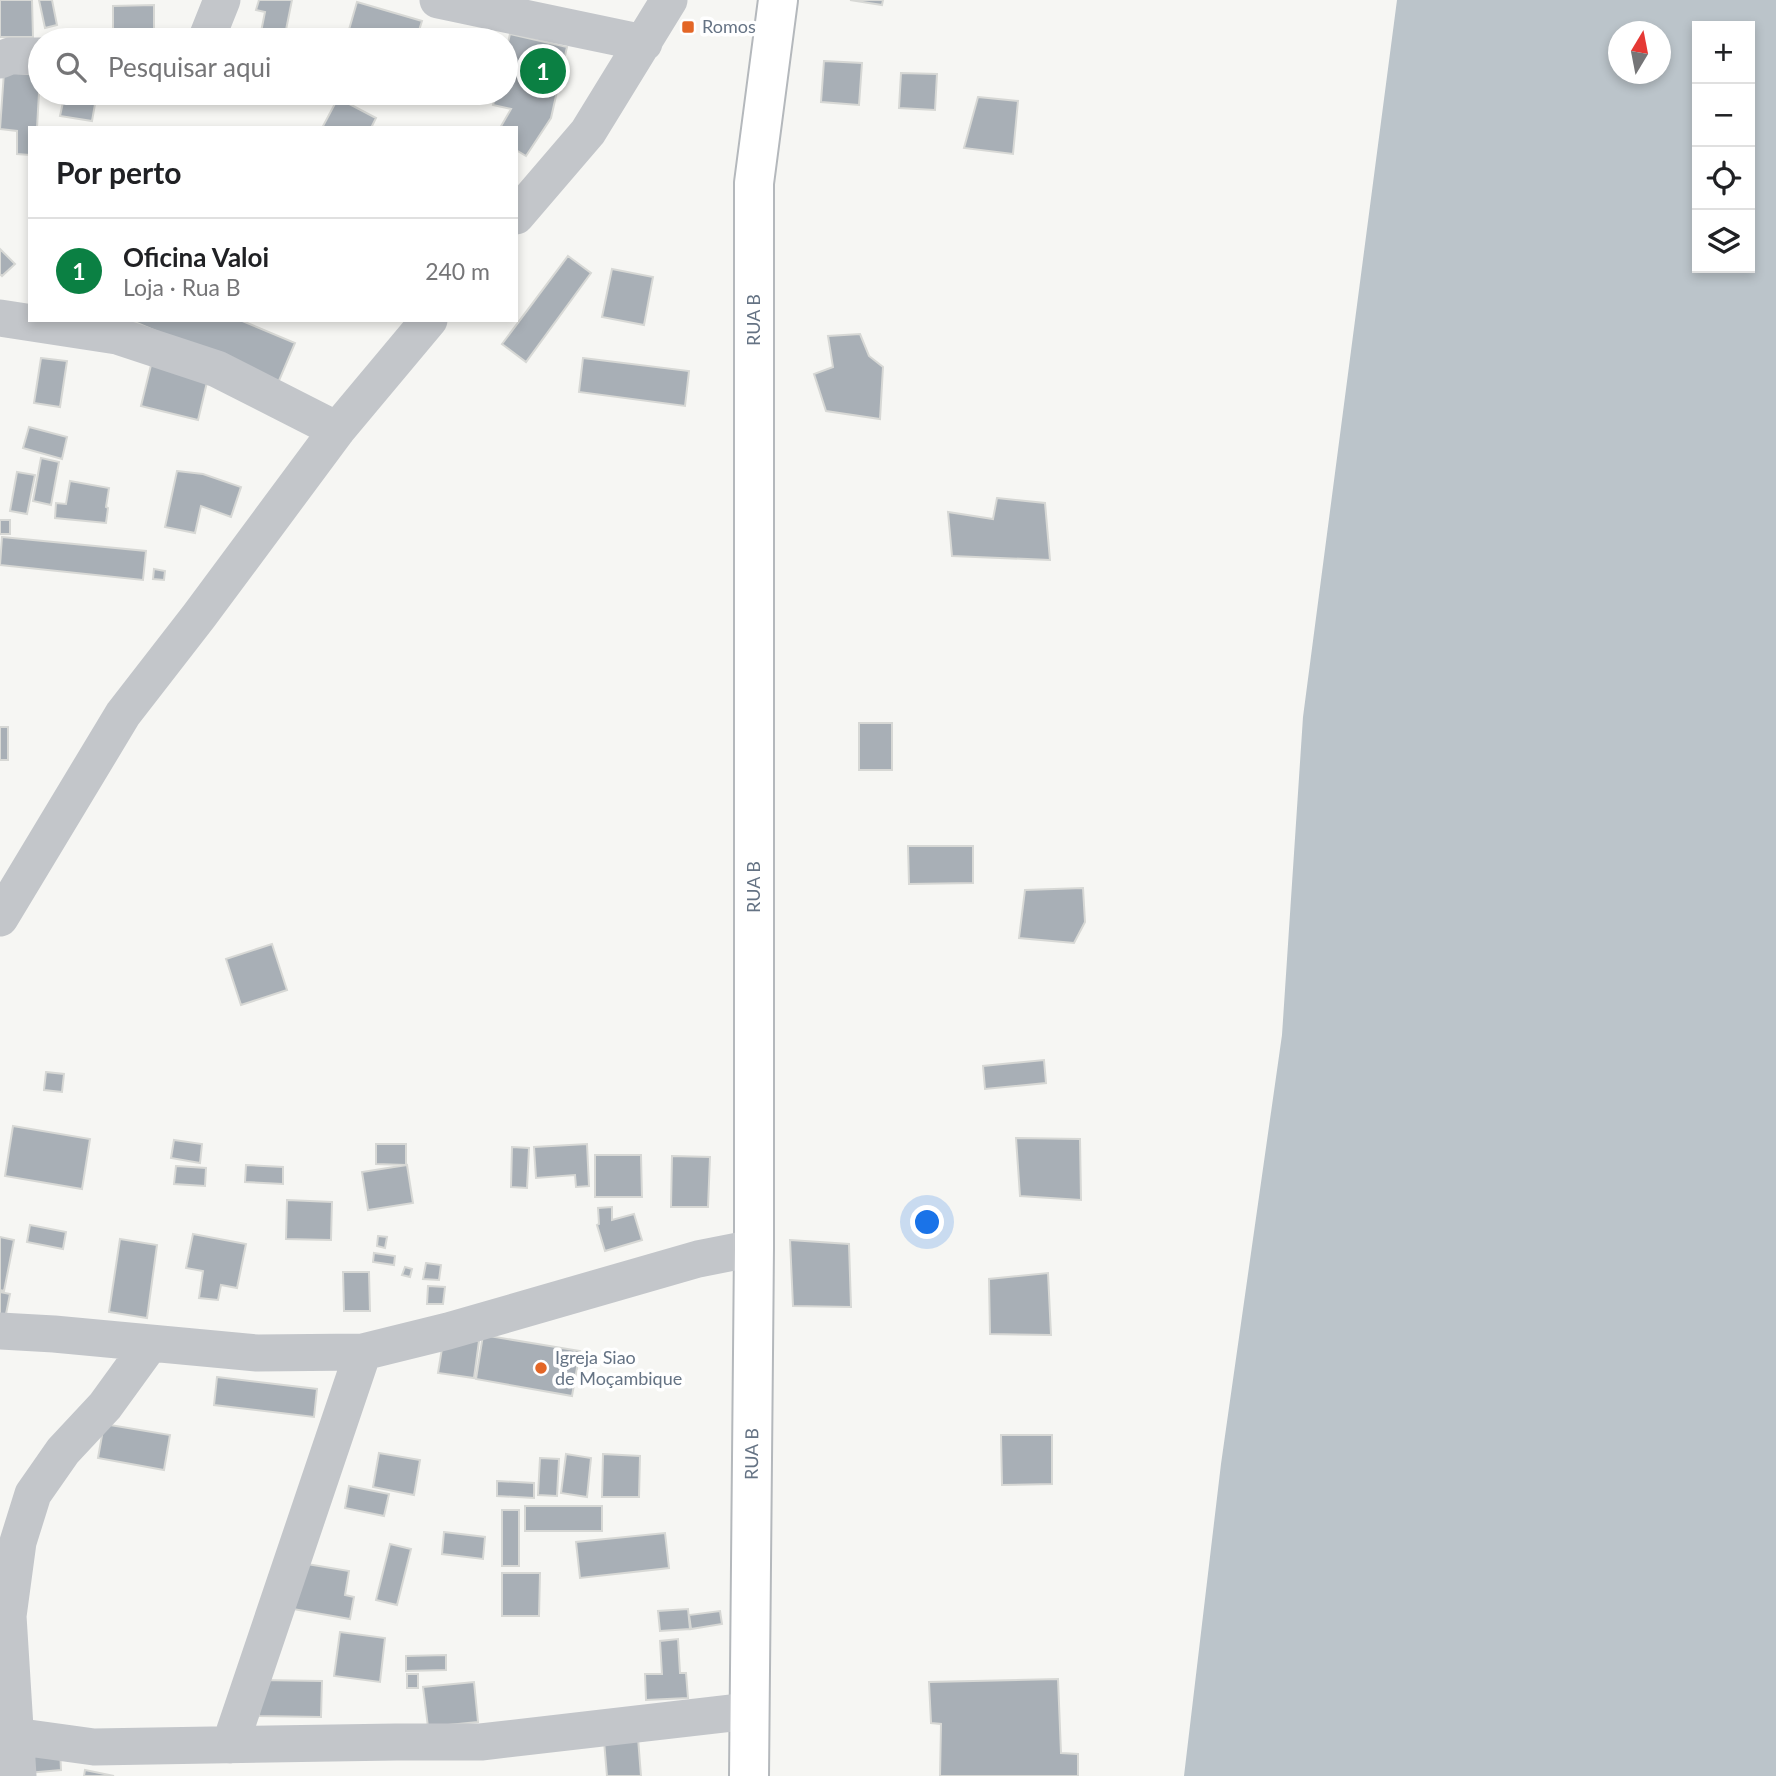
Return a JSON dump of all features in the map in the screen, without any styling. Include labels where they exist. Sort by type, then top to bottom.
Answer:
[{"type":"main road","name":"RUA B","points":[[749,1776],[754,1248],[754,183],[778,0]]},
{"type":"street","points":[[211,28],[222,0]]},
{"type":"street","points":[[438,0],[643,43]]},
{"type":"street","points":[[518,214],[588,132],[668,0]]},
{"type":"street","points":[[0,60],[10,56],[28,56]]},
{"type":"street","points":[[0,318],[117,336],[217,369],[337,430]]},
{"type":"street","points":[[0,918],[123,714],[337,430],[427,322]]},
{"type":"street","points":[[0,1331],[257,1353],[363,1352],[461,1327],[698,1259],[754,1248]]},
{"type":"street","points":[[18,1776],[7,1735],[8,1616],[18,1542],[33,1494],[63,1451],[105,1406],[150,1344]]},
{"type":"street","points":[[230,1745],[363,1352]]},
{"type":"street","points":[[7,1735],[94,1747],[481,1742],[749,1711]]},
{"type":"shaded area","points":[[1397,0],[1776,0],[1776,1776],[1184,1776],[1221,1464],[1282,1035],[1303,717]]},
{"type":"building","points":[[0,0],[32,0],[33,28],[28,28],[28,37],[0,37]]},
{"type":"building","points":[[39,0],[52,0],[57,25],[45,28]]},
{"type":"building","points":[[259,0],[292,0],[286,28],[262,28],[265,12],[256,10]]},
{"type":"building","points":[[850,0],[883,0],[882,5]]},
{"type":"building","points":[[357,2],[422,21],[420,28],[349,28]]},
{"type":"building","points":[[154,5],[154,28],[113,28],[113,6]]},
{"type":"building","points":[[518,36],[567,47],[551,118],[526,156],[518,151],[518,126],[501,126],[511,109],[493,105],[518,105]]},
{"type":"building","points":[[824,61],[862,63],[859,105],[821,102]]},
{"type":"building","points":[[4,72],[28,74],[28,105],[38,105],[37,126],[28,126],[28,155],[17,154],[17,131],[0,129]]},
{"type":"building","points":[[901,73],[937,74],[935,110],[899,108]]},
{"type":"building","points":[[978,97],[1018,101],[1013,154],[964,148]]},
{"type":"building","points":[[62,105],[95,105],[92,121],[60,116]]},
{"type":"building","points":[[334,105],[351,105],[376,118],[372,126],[323,126]]},
{"type":"building","points":[[0,249],[15,264],[2,276],[0,274]]},
{"type":"building","points":[[568,256],[591,273],[526,362],[502,344]]},
{"type":"building","points":[[612,269],[653,277],[644,325],[602,317]]},
{"type":"building","points":[[135,322],[245,322],[295,343],[278,383]]},
{"type":"building","points":[[860,334],[869,356],[883,367],[880,419],[826,411],[814,374],[833,367],[828,336]]},
{"type":"building","points":[[41,358],[67,361],[60,407],[34,403]]},
{"type":"building","points":[[583,358],[689,371],[685,406],[579,392]]},
{"type":"building","points":[[151,365],[208,378],[198,420],[141,406]]},
{"type":"building","points":[[29,427],[67,437],[62,459],[23,448]]},
{"type":"building","points":[[41,458],[59,462],[51,505],[33,501]]},
{"type":"building","points":[[177,471],[203,474],[241,487],[231,517],[201,506],[195,533],[165,527]]},
{"type":"building","points":[[17,472],[35,475],[27,514],[10,511]]},
{"type":"building","points":[[70,481],[109,488],[106,523],[55,518],[56,503],[66,504]]},
{"type":"building","points":[[997,498],[1045,503],[1050,560],[952,556],[948,512],[993,519]]},
{"type":"building","points":[[0,520],[10,520],[10,534],[0,534]]},
{"type":"building","points":[[2,537],[146,551],[143,580],[0,565]]},
{"type":"building","points":[[154,569],[165,571],[164,580],[153,579]]},
{"type":"building","points":[[859,723],[892,723],[892,770],[859,770]]},
{"type":"building","points":[[0,727],[8,727],[8,760],[0,760]]},
{"type":"building","points":[[908,846],[973,846],[973,883],[909,884]]},
{"type":"building","points":[[1083,888],[1085,922],[1074,943],[1019,938],[1025,890]]},
{"type":"building","points":[[272,944],[287,990],[241,1005],[226,959]]},
{"type":"building","points":[[1044,1060],[1046,1083],[985,1089],[983,1066]]},
{"type":"building","points":[[46,1072],[64,1074],[62,1092],[44,1090]]},
{"type":"building","points":[[13,1126],[90,1139],[82,1189],[5,1176]]},
{"type":"building","points":[[1016,1138],[1080,1139],[1081,1200],[1020,1196]]},
{"type":"building","points":[[174,1140],[202,1144],[200,1163],[171,1158]]},
{"type":"building","points":[[376,1144],[406,1144],[406,1165],[376,1164]]},
{"type":"building","points":[[587,1144],[589,1186],[576,1187],[575,1175],[536,1178],[534,1147]]},
{"type":"building","points":[[512,1147],[529,1148],[527,1188],[511,1187]]},
{"type":"building","points":[[595,1155],[641,1155],[642,1197],[595,1197]]},
{"type":"building","points":[[672,1156],[710,1157],[708,1207],[671,1207]]},
{"type":"building","points":[[246,1165],[283,1167],[283,1184],[245,1182]]},
{"type":"building","points":[[407,1165],[413,1203],[368,1210],[362,1172]]},
{"type":"building","points":[[176,1166],[206,1168],[205,1186],[174,1184]]},
{"type":"building","points":[[287,1200],[332,1202],[331,1240],[286,1239]]},
{"type":"building","points":[[612,1207],[612,1220],[634,1214],[642,1240],[605,1251],[597,1225],[598,1208]]},
{"type":"building","points":[[30,1225],[66,1232],[63,1249],[27,1242]]},
{"type":"building","points":[[193,1234],[246,1244],[237,1288],[221,1285],[218,1300],[199,1298],[203,1271],[186,1268]]},
{"type":"building","points":[[378,1236],[387,1237],[385,1248],[377,1246]]},
{"type":"building","points":[[0,1237],[14,1240],[4,1291],[0,1290]]},
{"type":"building","points":[[120,1239],[157,1245],[147,1318],[109,1312]]},
{"type":"building","points":[[790,1240],[849,1244],[851,1307],[793,1306]]},
{"type":"building","points":[[374,1253],[395,1256],[394,1265],[373,1262]]},
{"type":"building","points":[[426,1263],[441,1265],[439,1280],[423,1279]]},
{"type":"building","points":[[405,1267],[412,1269],[410,1277],[402,1275]]},
{"type":"building","points":[[343,1272],[369,1272],[370,1311],[344,1311]]},
{"type":"building","points":[[1048,1273],[1051,1335],[990,1334],[989,1279]]},
{"type":"building","points":[[428,1286],[445,1287],[443,1304],[427,1304]]},
{"type":"building","points":[[0,1292],[10,1294],[5,1319],[0,1318]]},
{"type":"building","points":[[483,1335],[580,1351],[572,1396],[476,1379]]},
{"type":"building","points":[[444,1336],[479,1341],[474,1378],[438,1373]]},
{"type":"building","points":[[217,1377],[317,1389],[314,1417],[214,1405]]},
{"type":"building","points":[[104,1424],[170,1435],[164,1470],[98,1458]]},
{"type":"building","points":[[1001,1435],[1052,1435],[1052,1484],[1002,1485]]},
{"type":"building","points":[[379,1453],[420,1460],[414,1495],[373,1487]]},
{"type":"building","points":[[566,1454],[591,1458],[587,1497],[561,1493]]},
{"type":"building","points":[[603,1454],[640,1456],[639,1497],[602,1497]]},
{"type":"building","points":[[540,1458],[559,1459],[557,1496],[538,1495]]},
{"type":"building","points":[[497,1481],[534,1483],[534,1498],[497,1496]]},
{"type":"building","points":[[349,1486],[389,1494],[384,1516],[345,1508]]},
{"type":"building","points":[[525,1506],[602,1506],[602,1531],[525,1531]]},
{"type":"building","points":[[502,1510],[519,1510],[519,1566],[502,1566]]},
{"type":"building","points":[[444,1532],[485,1537],[483,1559],[442,1554]]},
{"type":"building","points":[[665,1533],[669,1568],[580,1578],[576,1542]]},
{"type":"building","points":[[390,1544],[411,1549],[397,1605],[376,1600]]},
{"type":"building","points":[[301,1563],[349,1571],[345,1595],[354,1597],[350,1619],[293,1609]]},
{"type":"building","points":[[502,1573],[540,1573],[539,1616],[502,1616]]},
{"type":"building","points":[[688,1609],[690,1629],[660,1631],[658,1611]]},
{"type":"building","points":[[720,1611],[722,1624],[691,1629],[689,1615]]},
{"type":"building","points":[[340,1632],[385,1638],[380,1682],[334,1676]]},
{"type":"building","points":[[678,1639],[680,1673],[686,1673],[688,1698],[646,1700],[645,1674],[662,1674],[660,1641]]},
{"type":"building","points":[[446,1655],[446,1670],[406,1671],[406,1656]]},
{"type":"building","points":[[407,1674],[418,1674],[418,1688],[407,1688]]},
{"type":"building","points":[[1058,1679],[1061,1753],[1078,1754],[1078,1776],[940,1776],[941,1724],[931,1723],[929,1682]]},
{"type":"building","points":[[260,1680],[322,1681],[321,1717],[259,1716]]},
{"type":"building","points":[[474,1682],[478,1722],[428,1727],[423,1687]]},
{"type":"building","points":[[638,1738],[641,1776],[607,1776],[604,1741]]},
{"type":"building","points":[[60,1748],[61,1770],[27,1773],[25,1750]]},
{"type":"building","points":[[85,1770],[114,1776],[84,1776]]},
{"type":"place","name":"Romos","points":[[688,27]]},
{"type":"place","name":"Oficina Valoi","points":[[543,71]]},
{"type":"place","name":"Igreja Siao de Moçambique","points":[[541,1368]]}]
